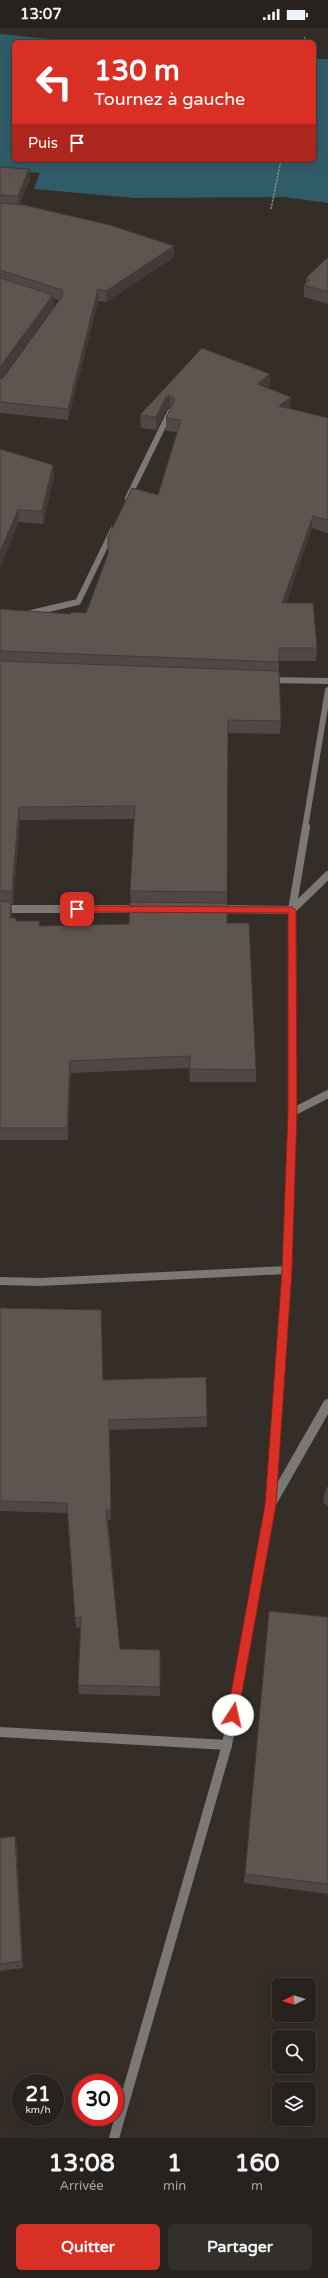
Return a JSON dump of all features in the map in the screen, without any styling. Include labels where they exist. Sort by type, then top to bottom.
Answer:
[{"type":"street","points":[[125,504],[170,412]]},
{"type":"street","points":[[21,613],[28,614],[78,602],[115,525]]},
{"type":"street","points":[[257,679],[328,682]]},
{"type":"street","points":[[114,2138],[227,1745],[271,1505],[287,1270],[293,1112],[292,910],[328,690]]},
{"type":"street","points":[[205,910],[292,910],[328,874]]},
{"type":"street","points":[[0,909],[150,909]]},
{"type":"street","points":[[293,1112],[328,1094]]},
{"type":"street","points":[[0,1281],[40,1282],[287,1270]]},
{"type":"street","points":[[271,1505],[328,1404]]},
{"type":"street","points":[[0,1732],[227,1745]]},
{"type":"path","points":[[271,209],[281,162]]},
{"type":"water","points":[[0,34],[61,40],[12,40],[12,162],[316,162],[316,59],[328,59],[328,203],[284,197],[134,198],[34,189],[40,173],[0,170]]},
{"type":"building","points":[[0,167],[29,169],[18,196],[0,195]]},
{"type":"building","points":[[0,203],[24,205],[110,225],[174,246],[106,291],[98,289],[68,409],[0,402],[0,379],[3,378],[63,295],[62,290],[0,270]]},
{"type":"building","points":[[328,257],[328,292],[304,285],[310,280],[306,278]]},
{"type":"building","points":[[0,278],[53,295],[0,367]]},
{"type":"building","points":[[202,348],[270,374],[257,384],[291,397],[279,406],[328,418],[328,520],[313,516],[282,603],[313,603],[317,648],[279,648],[279,662],[0,651],[0,609],[71,614],[71,612],[86,613],[108,554],[108,537],[132,488],[158,495],[181,420],[166,418],[175,399],[170,395],[166,397],[156,417],[140,415]]},
{"type":"building","points":[[0,449],[53,465],[42,511],[18,510],[0,552]]},
{"type":"building","points":[[0,661],[279,671],[281,721],[228,720],[227,892],[130,891],[135,806],[19,807],[12,891],[0,891]]},
{"type":"building","points":[[0,901],[11,902],[10,918],[16,918],[16,921],[40,921],[39,926],[129,924],[130,902],[227,903],[227,923],[249,923],[256,1070],[190,1069],[190,1056],[70,1061],[67,1128],[0,1128]]},
{"type":"building","points":[[0,1308],[101,1310],[103,1380],[206,1377],[207,1417],[109,1420],[111,1510],[106,1510],[120,1649],[160,1650],[160,1687],[78,1685],[81,1617],[75,1618],[67,1503],[0,1501]]},
{"type":"building","points":[[269,1611],[328,1617],[328,1884],[245,1874]]},
{"type":"building","points":[[15,1836],[22,1961],[0,1964],[0,1838]]},
{"type":"route","points":[[77,909],[292,910],[293,1112],[287,1270],[271,1505],[233,1715]]}]
